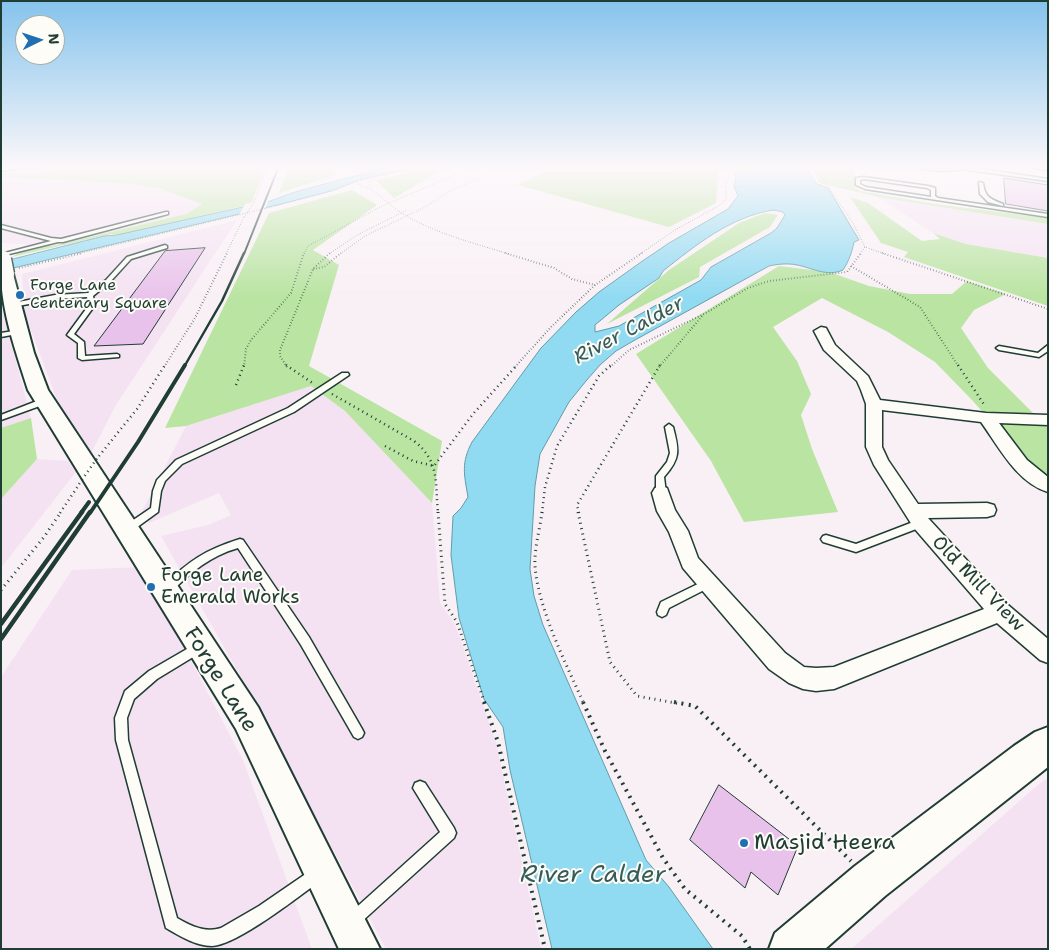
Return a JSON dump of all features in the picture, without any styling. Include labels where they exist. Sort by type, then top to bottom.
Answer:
[{"type":"main road","points":[[791,949],[870,881],[1027,759],[1048,745]]},
{"type":"street","name":"Forge Lane","points":[[4,262],[13,305],[11,334],[38,390],[247,718],[360,949]]},
{"type":"street","name":"Old Mill View","points":[[820,331],[837,356],[863,379],[874,404],[874,447],[880,461],[917,517],[1000,612],[1048,652]]},
{"type":"street","points":[[874,404],[989,417],[1048,420]]},
{"type":"street","points":[[989,417],[1029,471],[1048,486]]},
{"type":"street","points":[[661,493],[666,512],[678,530],[690,562],[777,661],[794,675],[814,681],[834,678],[1000,612]]},
{"type":"street","name":"Old Mill View","points":[[917,517],[987,510]]},
{"type":"lane","points":[[1021,210],[1048,214]]},
{"type":"lane","points":[[1029,210],[1048,214]]},
{"type":"lane","points":[[4,262],[61,241],[166,213]]},
{"type":"lane","points":[[1,226],[61,241]]},
{"type":"lane","points":[[13,305],[55,297],[90,295],[108,281],[129,258],[164,247]]},
{"type":"lane","points":[[90,295],[92,305],[70,336],[81,342],[82,358],[116,356]]},
{"type":"lane","points":[[999,348],[1039,355],[1048,347]]},
{"type":"lane","points":[[126,530],[155,510],[157,491],[161,480],[179,462],[291,410],[345,375]]},
{"type":"lane","points":[[1,418],[45,401]]},
{"type":"lane","points":[[661,493],[660,476],[671,465],[675,456],[669,427]]},
{"type":"lane","points":[[826,539],[856,548],[917,517]]},
{"type":"lane","points":[[165,590],[195,562],[219,549],[240,543],[305,641],[358,733]]},
{"type":"lane","points":[[662,612],[665,605],[708,583]]},
{"type":"lane","points":[[201,646],[154,675],[128,695],[121,718],[122,740],[172,923],[197,937],[217,938],[246,924],[322,871]]},
{"type":"lane","points":[[348,924],[449,833],[420,788]]},
{"type":"path","points":[[1,590],[44,537],[98,457],[137,409],[195,318],[248,210]]},
{"type":"path","points":[[4,262],[259,210]]},
{"type":"path","points":[[236,385],[244,364],[246,348],[280,309],[292,292],[301,268],[302,255],[308,246],[374,210]]},
{"type":"path","points":[[406,210],[377,224],[322,258],[313,269],[279,356],[281,364],[414,441],[426,450],[434,466],[445,604],[457,622],[498,742],[545,949]]},
{"type":"path","points":[[313,269],[324,267],[365,236],[418,210]]},
{"type":"path","points":[[434,466],[473,414],[552,326],[595,285],[675,230],[711,210]]},
{"type":"path","points":[[844,210],[864,246],[1048,309]]},
{"type":"path","points":[[401,212],[449,235],[554,268],[572,279],[595,285]]},
{"type":"path","points":[[750,949],[742,936],[685,889],[663,858],[605,751],[558,647],[538,585],[535,564],[545,486],[556,446],[599,376],[628,350],[704,314],[748,288],[769,281],[847,272],[864,246]]},
{"type":"path","points":[[851,266],[920,307],[989,417]]},
{"type":"path","points":[[704,314],[660,365],[577,505],[610,662],[636,696],[695,706],[870,881]]},
{"type":"path","points":[[385,446],[413,461],[434,466]]},
{"type":"shaded area","points":[[1,210],[192,210],[186,214],[52,246],[3,243],[1,241]]},
{"type":"shaded area","points":[[898,210],[962,210],[1048,224],[1048,258],[966,244],[933,233]]},
{"type":"shaded area","points":[[237,220],[116,405],[91,453],[80,434],[60,408],[25,314],[22,274]]},
{"type":"shaded area","points":[[1,304],[31,418],[1,428]]},
{"type":"shaded area","points":[[311,386],[345,411],[432,503],[440,603],[455,624],[496,743],[541,949],[386,949],[237,670],[161,536],[208,525],[231,515],[219,493],[149,523],[141,513],[186,426]]},
{"type":"shaded area","points":[[37,459],[68,461],[76,472],[1,568],[1,499]]},
{"type":"shaded area","points":[[142,567],[243,760],[312,949],[1,949],[1,677],[72,570]]},
{"type":"shaded area","points":[[1048,778],[1048,949],[851,949],[1039,784]]},
{"type":"green space","points":[[192,210],[224,210],[120,235],[111,234],[12,257],[30,245],[52,246],[186,214]]},
{"type":"green space","points":[[279,210],[369,210],[313,250],[339,265],[309,366],[442,441],[432,503],[345,411],[311,386],[186,426],[165,428],[269,213]]},
{"type":"green space","points":[[609,210],[702,210],[669,227]]},
{"type":"green space","points":[[859,210],[878,210],[922,241],[940,239],[933,233],[966,244],[1048,258],[1048,306],[904,257],[908,252],[881,243]]},
{"type":"green space","points":[[962,210],[986,210],[1048,218],[1048,224]]},
{"type":"green space","points":[[765,213],[778,215],[770,227],[700,267],[699,277],[607,324],[669,270],[739,223]]},
{"type":"green space","points":[[779,266],[829,272],[869,286],[910,294],[952,294],[967,281],[1006,294],[974,310],[961,328],[988,368],[1048,428],[1048,486],[972,400],[935,362],[888,332],[822,298],[773,327],[797,361],[811,394],[801,415],[812,449],[838,512],[744,522],[711,461],[636,354]]},
{"type":"green space","points":[[31,418],[37,459],[1,499],[1,428]]},
{"type":"water","points":[[228,210],[255,210],[1,271],[1,262],[104,236],[117,235]]},
{"type":"water","name":"River Calder","points":[[726,210],[772,210],[742,219],[714,233],[663,271],[659,278],[619,305],[595,325],[595,332],[619,326],[701,280],[711,267],[771,233],[777,228],[785,215],[783,212],[775,210],[841,210],[859,240],[854,242],[843,270],[831,273],[794,264],[769,266],[616,351],[600,365],[569,402],[540,454],[535,486],[530,569],[534,596],[543,625],[646,860],[669,887],[713,949],[552,949],[510,770],[503,727],[484,699],[459,618],[451,555],[453,516],[468,497],[465,463],[472,442],[541,348],[576,312],[599,292],[669,243]]},
{"type":"pier","points":[[242,210],[264,210],[264,211],[238,217]]},
{"type":"building","points":[[205,248],[143,344],[94,346],[165,251]]},
{"type":"building","name":"Masjid Heera","points":[[719,785],[798,846],[778,895],[751,872],[745,888],[690,840]]},
{"type":"railway","points":[[244,254],[261,210]]},
{"type":"railway","points":[[184,367],[222,301],[244,253]]},
{"type":"railway","points":[[90,513],[138,442],[185,365]]},
{"type":"railway","points":[[81,513],[89,502]]},
{"type":"railway","points":[[1,624],[82,512]]},
{"type":"railway","points":[[1,639],[90,512]]},
{"type":"place","name":"Forge Lane Centenary Square","points":[[20,295]]},
{"type":"place","name":"Forge Lane Emerald Works","points":[[151,587]]},
{"type":"place","name":"Masjid Heera","points":[[744,843]]}]
